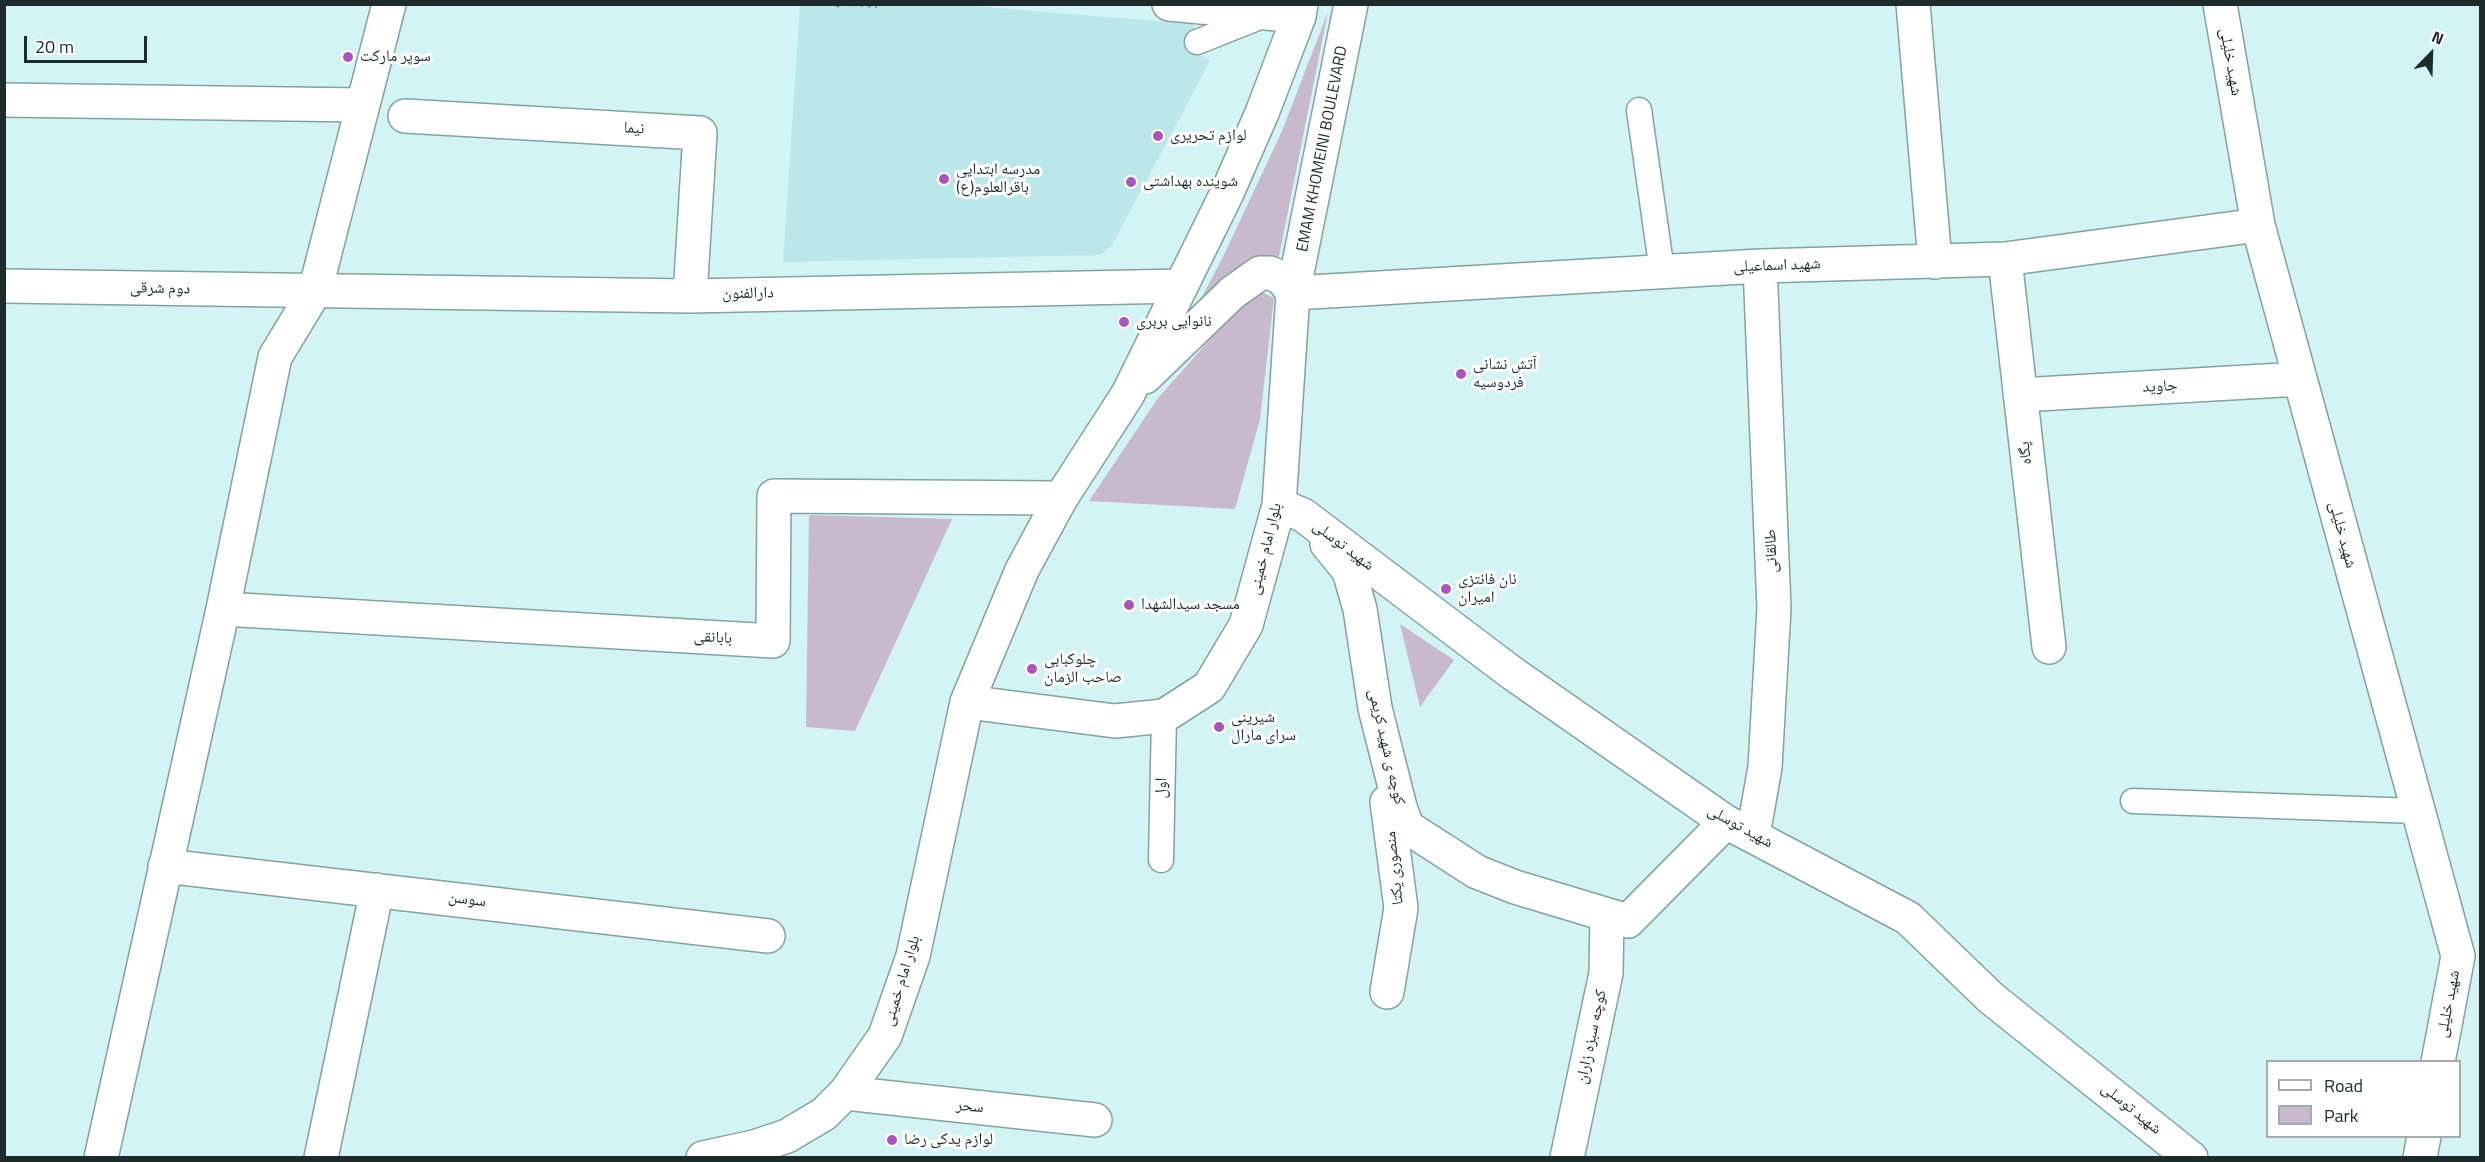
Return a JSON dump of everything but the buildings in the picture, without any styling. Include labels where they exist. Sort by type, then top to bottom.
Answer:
[{"type":"street","points":[[101,1158],[223,609],[275,357],[315,291],[388,4]]},
{"type":"street","points":[[1169,4],[1289,11],[1253,133],[1227,193],[1180,286]]},
{"type":"street","name":"EMAM KHOMEINI BOULEVARD","points":[[1293,293],[1351,4]]},
{"type":"street","points":[[1913,4],[1935,262]]},
{"type":"street","name":"شهید خلیلی","points":[[2220,4],[2258,225],[2416,811],[2469,948],[2439,1060]]},
{"type":"street","points":[[4,100],[361,105]]},
{"type":"street","name":"نیما","points":[[405,116],[700,133],[690,296]]},
{"type":"street","name":"شهید اسماعیلی","points":[[1293,293],[1760,266],[2005,259],[2258,225]]},
{"type":"street","name":"پگاه","points":[[2005,259],[2049,647]]},
{"type":"street","name":"طالقانی","points":[[1739,829],[1765,767],[1774,608],[1760,266]]},
{"type":"street","points":[[1128,394],[1247,281],[1260,273],[1270,273],[1282,278],[1293,293]]},
{"type":"street","name":"دوم شرقی","points":[[4,286],[315,291]]},
{"type":"street","name":"بلوار امام خمینی","points":[[703,1158],[754,1147],[787,1136],[824,1114],[845,1093],[885,1035],[913,956],[967,702],[1022,570],[1061,498],[1128,394],[1180,286]]},
{"type":"street","name":"دارالفنون","points":[[315,291],[690,296],[1180,286]]},
{"type":"street","name":"بلوار امام خمینی","points":[[967,702],[1115,721],[1164,716],[1209,687],[1246,625],[1291,510],[1293,293]]},
{"type":"street","name":"جاوید","points":[[2020,395],[2300,379]]},
{"type":"street","name":"بابانقی","points":[[223,609],[773,641],[774,496],[1061,498]]},
{"type":"street","name":"شهید توسلی","points":[[1291,510],[1512,673],[1739,829],[1908,918],[1990,998],[2191,1158]]},
{"type":"street","name":"کوچه ی شهید کریمی","points":[[1291,510],[1349,571],[1360,609],[1375,708],[1407,827],[1477,872],[1515,887],[1618,918]]},
{"type":"street","name":"منصوری یکتا","points":[[1375,708],[1401,908],[1387,992]]},
{"type":"street","points":[[1618,918],[1739,829]]},
{"type":"street","name":"سوسن","points":[[165,866],[768,936]]},
{"type":"street","points":[[321,1158],[377,890]]},
{"type":"street","name":"کوچه سبزه زاران","points":[[1567,1158],[1618,918]]},
{"type":"street","name":"سحر","points":[[845,1093],[1095,1120]]},
{"type":"street","points":[[2420,1158],[2424,1138]]},
{"type":"lane","points":[[1197,42],[1289,11]]},
{"type":"lane","points":[[1639,110],[1662,271]]},
{"type":"lane","name":"اول","points":[[1161,860],[1164,716]]},
{"type":"lane","points":[[2133,801],[2416,811]]},
{"type":"path","points":[[853,4],[877,6]]},
{"type":"shaded area","points":[[800,5],[961,5],[1193,24],[1202,56],[1210,61],[1111,247],[1099,255],[783,262]]},
{"type":"green space","points":[[1328,12],[1278,261],[1194,312],[1223,257],[1282,131]]},
{"type":"green space","points":[[1264,293],[1274,298],[1260,419],[1235,509],[1089,501],[1158,398],[1251,294]]},
{"type":"green space","points":[[809,515],[952,519],[855,731],[806,727]]},
{"type":"green space","points":[[1400,624],[1454,660],[1420,707]]},
{"type":"place","name":"سوپر مارکت","points":[[348,57]]},
{"type":"place","name":"لوازم تحریری","points":[[1158,136]]},
{"type":"place","name":"مدرسه ابتدایی باقرالعلوم(ع)","points":[[944,179]]},
{"type":"place","name":"شوینده بهداشتی","points":[[1131,182]]},
{"type":"place","name":"نانوایی بربری","points":[[1124,322]]},
{"type":"place","name":"آتش نشانی فردوسیه","points":[[1461,374]]},
{"type":"place","name":"نان فانتزی امیران","points":[[1446,589]]},
{"type":"place","name":"مسجد سیدالشهدا","points":[[1129,605]]},
{"type":"place","name":"چلوکبابی صاحب الزمان","points":[[1032,669]]},
{"type":"place","name":"شیرینی سرای مارال","points":[[1219,727]]},
{"type":"place","name":"لوازم یدکی رضا","points":[[892,1140]]}]
